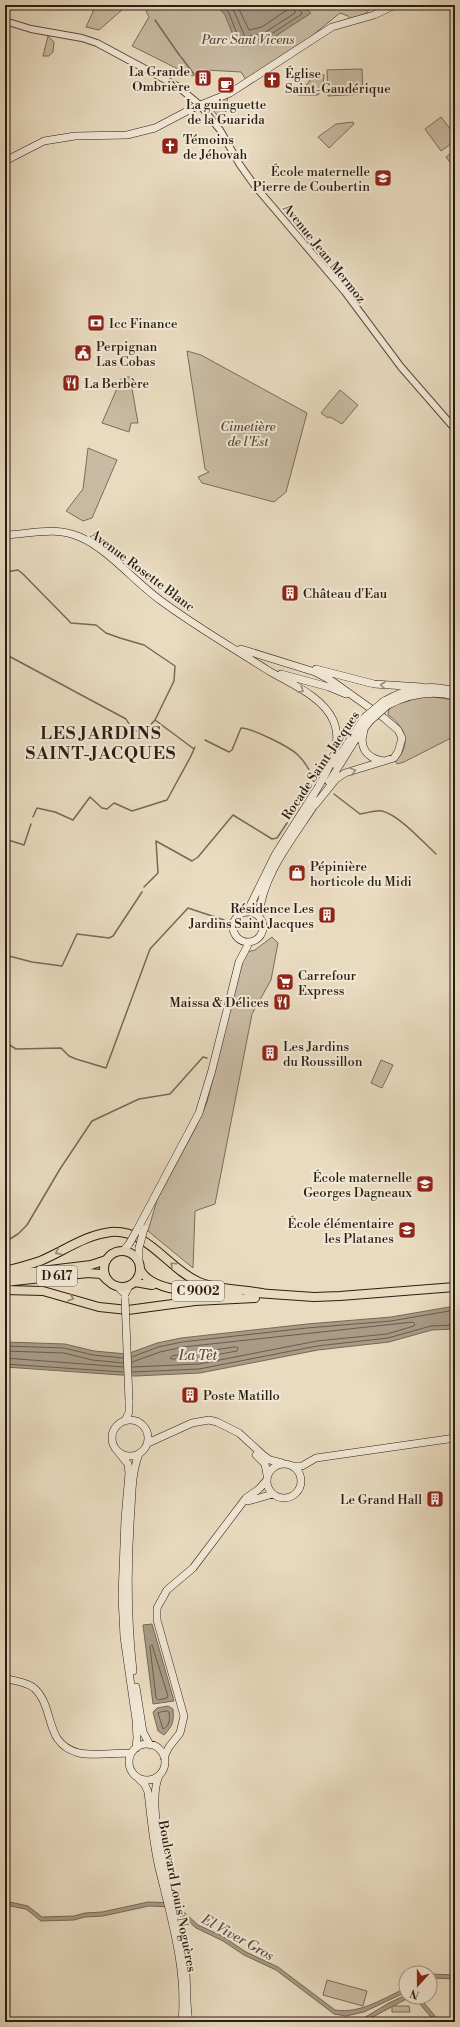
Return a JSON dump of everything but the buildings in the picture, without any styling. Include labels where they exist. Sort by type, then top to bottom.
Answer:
[{"type":"main road","points":[[5,162],[44,141],[75,136],[127,135],[155,128],[200,105],[230,93],[332,27],[374,14],[395,5]]},
{"type":"main road","name":"Avenue Rosette Blanc","points":[[5,535],[53,531],[80,537],[96,546],[160,600],[216,636]]},
{"type":"main road","points":[[216,636],[251,654],[315,672],[332,681],[364,703],[398,730],[402,738],[394,758],[386,762],[345,773],[336,779],[315,805]]},
{"type":"main road","points":[[216,636],[311,696],[324,707],[333,721],[337,747],[331,763],[313,796]]},
{"type":"main road","points":[[285,663],[317,669],[374,684],[422,687]]},
{"type":"main road","points":[[268,670],[294,679],[329,687],[364,703]]},
{"type":"main road","name":"Rocade Saint-Jacques","points":[[247,912],[275,855],[313,796],[367,719],[400,693],[422,687],[434,687],[455,691]]},
{"type":"main road","name":"Rocade Saint-Jacques","points":[[386,703],[416,694],[428,693],[455,696]]},
{"type":"main road","points":[[367,719],[362,738],[362,745],[366,754],[372,758],[386,762]]},
{"type":"main road","name":"Rocade Saint-Jacques","points":[[259,916],[260,905],[272,873],[367,719]]},
{"type":"main road","points":[[123,1251],[141,1229],[156,1194],[193,1125],[203,1101],[239,962],[249,943],[258,939],[263,930],[262,921],[259,916],[247,912],[238,915],[234,921],[233,929],[237,938],[239,962]]},
{"type":"main road","points":[[237,938],[249,943]]},
{"type":"main road","points":[[129,1762],[134,1751],[137,1738],[136,1720],[124,1637],[122,1596],[128,1464],[114,1446],[112,1437],[116,1427],[124,1421],[129,1412],[125,1296],[140,1266],[139,1248],[141,1229]]},
{"type":"main road","points":[[5,1271],[39,1261],[85,1238],[112,1232],[124,1233],[137,1237],[153,1247],[179,1270],[200,1283],[259,1295]]},
{"type":"main road","points":[[125,1296],[117,1286],[107,1280],[104,1270],[106,1260],[113,1253],[123,1251],[132,1254],[140,1266]]},
{"type":"main road","name":"D 617","points":[[5,1275],[91,1265],[106,1260]]},
{"type":"main road","name":"C 9002","points":[[140,1266],[145,1277],[173,1289],[314,1300],[345,1299],[405,1291],[455,1287]]},
{"type":"main road","name":"D 617","points":[[5,1282],[88,1273],[101,1274],[107,1280]]},
{"type":"main road","name":"C 9002","points":[[132,1284],[148,1283],[171,1292],[183,1294],[259,1295]]},
{"type":"main road","points":[[117,1286],[132,1284]]},
{"type":"main road","points":[[5,1290],[43,1291],[99,1307],[128,1310],[259,1295]]},
{"type":"main road","points":[[129,1412],[147,1430],[156,1434],[171,1434]]},
{"type":"main road","points":[[164,1757],[153,1746],[143,1732],[134,1679],[128,1603],[133,1473],[139,1454],[148,1443],[200,1421],[209,1420],[238,1433],[270,1460],[293,1466],[302,1466],[316,1458],[455,1438]]},
{"type":"main road","points":[[124,1421],[137,1421]]},
{"type":"main road","points":[[225,1426],[262,1460],[267,1478],[267,1486],[273,1494],[282,1498],[293,1495],[299,1488],[301,1480],[309,1467],[324,1457]]},
{"type":"main road","points":[[147,1430],[148,1443]]},
{"type":"main road","points":[[120,1453],[129,1456],[139,1454]]},
{"type":"main road","points":[[117,1753],[129,1762],[132,1771],[138,1778],[149,1780],[159,1776],[165,1764],[164,1757],[169,1747],[180,1733],[183,1724],[182,1708],[157,1620],[156,1608],[167,1590],[193,1568],[246,1498],[259,1489],[273,1467],[282,1463]]},
{"type":"main road","points":[[293,1466],[297,1470],[301,1480]]},
{"type":"main road","points":[[239,1507],[256,1497],[273,1494]]},
{"type":"main road","points":[[5,1678],[31,1686],[46,1707],[54,1734],[59,1742],[68,1749],[81,1754],[134,1751],[140,1746],[166,1744],[177,1731],[180,1716],[177,1692]]},
{"type":"main road","name":"Boulevard Louis Noguères","points":[[159,1776],[154,1788],[154,1801],[169,1895]]},
{"type":"main road","name":"Boulevard Louis Noguères","points":[[138,1778],[145,1785],[148,1792],[156,1850],[169,1895],[186,1967],[189,2022]]},
{"type":"main road","name":"Boulevard Louis Noguères","points":[[178,1934],[182,1983],[182,2022]]},
{"type":"street","name":"Avenue Jean Mermoz","points":[[5,21],[31,29],[82,38],[97,43],[177,86],[200,105],[220,130],[240,165],[255,186],[345,292],[401,367],[455,429]]},
{"type":"green space","points":[[96,5],[120,5],[123,9],[99,30],[86,27]]},
{"type":"green space","name":"Parc Sant Vicens","points":[[153,5],[371,5],[367,13],[351,20],[348,16],[340,13],[308,39],[246,80],[241,72],[205,70],[192,76],[132,46],[149,17],[146,11]]},
{"type":"green space","points":[[48,36],[54,42],[53,52],[49,56],[43,56]]},
{"type":"green space","points":[[362,69],[363,94],[328,96],[327,70]]},
{"type":"green space","points":[[315,74],[324,75],[323,86],[318,95],[298,95]]},
{"type":"green space","points":[[228,96],[225,117],[223,120],[219,118],[211,107],[213,103]]},
{"type":"green space","points":[[441,117],[455,135],[455,141],[441,151],[425,129]]},
{"type":"green space","points":[[353,122],[354,124],[329,148],[318,137],[336,124]]},
{"type":"green space","points":[[455,150],[455,169],[446,157]]},
{"type":"green space","name":"Cimetière de l'Est","points":[[187,351],[201,355],[307,413],[286,492],[274,502],[202,483],[198,477],[209,472],[205,469]]},
{"type":"green space","points":[[122,377],[130,377],[138,423],[131,423],[129,432],[102,423]]},
{"type":"green space","points":[[340,390],[358,405],[342,424],[321,413]]},
{"type":"green space","points":[[88,448],[117,460],[92,518],[83,521],[66,511],[83,489]]},
{"type":"green space","points":[[427,696],[455,700],[455,736],[404,762],[397,764],[395,761],[404,749],[405,737],[399,725],[388,715],[389,709],[403,701]]},
{"type":"green space","points":[[272,937],[278,943],[271,980],[252,1014],[215,1204],[195,1211],[193,1268],[148,1231],[157,1200],[196,1127],[207,1102],[243,957],[247,952],[255,950]]},
{"type":"green space","points":[[381,1060],[393,1065],[382,1088],[371,1083]]},
{"type":"green space","points":[[327,1980],[367,1991],[363,2006],[323,1995]]},
{"type":"green space","points":[[392,2006],[409,2006],[410,2012],[392,2012]]},
{"type":"water","points":[[216,5],[301,5],[311,13],[265,43],[262,42],[243,46],[236,42],[225,15]]},
{"type":"water","name":"La Têt","points":[[455,1306],[455,1329],[432,1330],[389,1342],[318,1350],[200,1373],[135,1376],[5,1367],[5,1342],[65,1344],[94,1351],[127,1354],[157,1343],[181,1338],[307,1324],[391,1317]]},
{"type":"water","points":[[152,1624],[174,1701],[153,1704],[143,1625]]},
{"type":"water","points":[[168,1706],[173,1709],[173,1720],[171,1726],[164,1735],[158,1731],[153,1712],[157,1708]]},
{"type":"water","points":[[5,1901],[28,1906],[42,1917],[74,1916],[85,1913],[102,1912],[148,1902],[174,1903],[198,1925],[222,1936],[246,1952],[278,1967],[335,2010],[344,2011],[362,2008],[398,1992],[398,1996],[364,2012],[346,2016],[334,2014],[276,1970],[244,1955],[223,1941],[196,1928],[173,1907],[149,1906],[103,1916],[85,1917],[74,1920],[41,1921],[26,1909],[5,1905]]},
{"type":"water","points":[[438,1974],[455,1975],[455,1979],[438,1978]]},
{"type":"water","points":[[398,1999],[398,2004],[369,2019],[357,2022]]},
{"type":"water","points":[[421,2005],[426,2005],[440,2022],[435,2022]]},
{"type":"waterway","points":[[145,5],[148,9]]},
{"type":"waterway","points":[[155,20],[180,56]]},
{"type":"waterway","points":[[181,57],[203,86]]},
{"type":"waterway","points":[[5,572],[18,570],[71,623],[96,625],[106,633],[144,645],[175,666],[174,681],[155,720],[194,749],[195,747]]},
{"type":"waterway","points":[[5,654],[126,719],[137,731],[143,733],[155,720]]},
{"type":"waterway","points":[[205,740],[229,752],[232,750],[241,728],[262,734],[298,755],[308,768],[315,782]]},
{"type":"waterway","points":[[33,817],[37,808],[55,812],[73,820],[90,797],[102,808],[107,809],[114,803],[132,811],[167,800],[194,749]]},
{"type":"waterway","points":[[334,794],[360,814],[382,811],[396,818],[436,854]]},
{"type":"waterway","points":[[144,887],[158,873],[156,841],[192,861],[198,857],[233,815],[272,839],[277,838],[295,811]]},
{"type":"waterway","points":[[5,839],[24,845],[31,824]]},
{"type":"waterway","points":[[5,955],[32,962],[62,966],[77,934],[109,938],[113,936],[142,892]]},
{"type":"waterway","points":[[5,1042],[16,1049],[61,1048],[69,1056],[106,1068],[150,949],[188,908],[224,920]]},
{"type":"waterway","points":[[5,1242],[18,1234],[27,1225],[60,1169],[92,1121],[139,1099],[170,1094],[203,1057],[207,1058]]},
{"type":"place","name":"La Grande Ombrière","points":[[203,78]]},
{"type":"place","name":"Église Saint-Gaudérique","points":[[272,80]]},
{"type":"place","name":"La guinguette de la Guarida","points":[[226,85]]},
{"type":"place","name":"Témoins de Jéhovah","points":[[170,146]]},
{"type":"place","name":"École maternelle Pierre de Coubertin","points":[[383,178]]},
{"type":"place","name":"Icc Finance","points":[[96,323]]},
{"type":"place","name":"Perpignan Las Cobas","points":[[83,353]]},
{"type":"place","name":"La Berbère","points":[[71,383]]},
{"type":"place","name":"Château d'Eau","points":[[290,593]]},
{"type":"place","name":"Pépinière horticole du Midi","points":[[297,873]]},
{"type":"place","name":"Résidence Les Jardins Saint Jacques","points":[[327,915]]},
{"type":"place","name":"Carrefour Express","points":[[285,982]]},
{"type":"place","name":"Maissa & Délices","points":[[282,1002]]},
{"type":"place","name":"Les Jardins du Roussillon","points":[[270,1053]]},
{"type":"place","name":"École maternelle Georges Dagneaux","points":[[425,1184]]},
{"type":"place","name":"École élémentaire les Platanes","points":[[407,1230]]},
{"type":"place","name":"Poste Matillo","points":[[190,1395]]},
{"type":"place","name":"Le Grand Hall","points":[[435,1499]]},
{"type":"district","name":"LES JARDINS SAINT-JACQUES","points":[[101,743]]},
{"type":"water label","name":"El Viver Gros","points":[[238,1937]]}]
